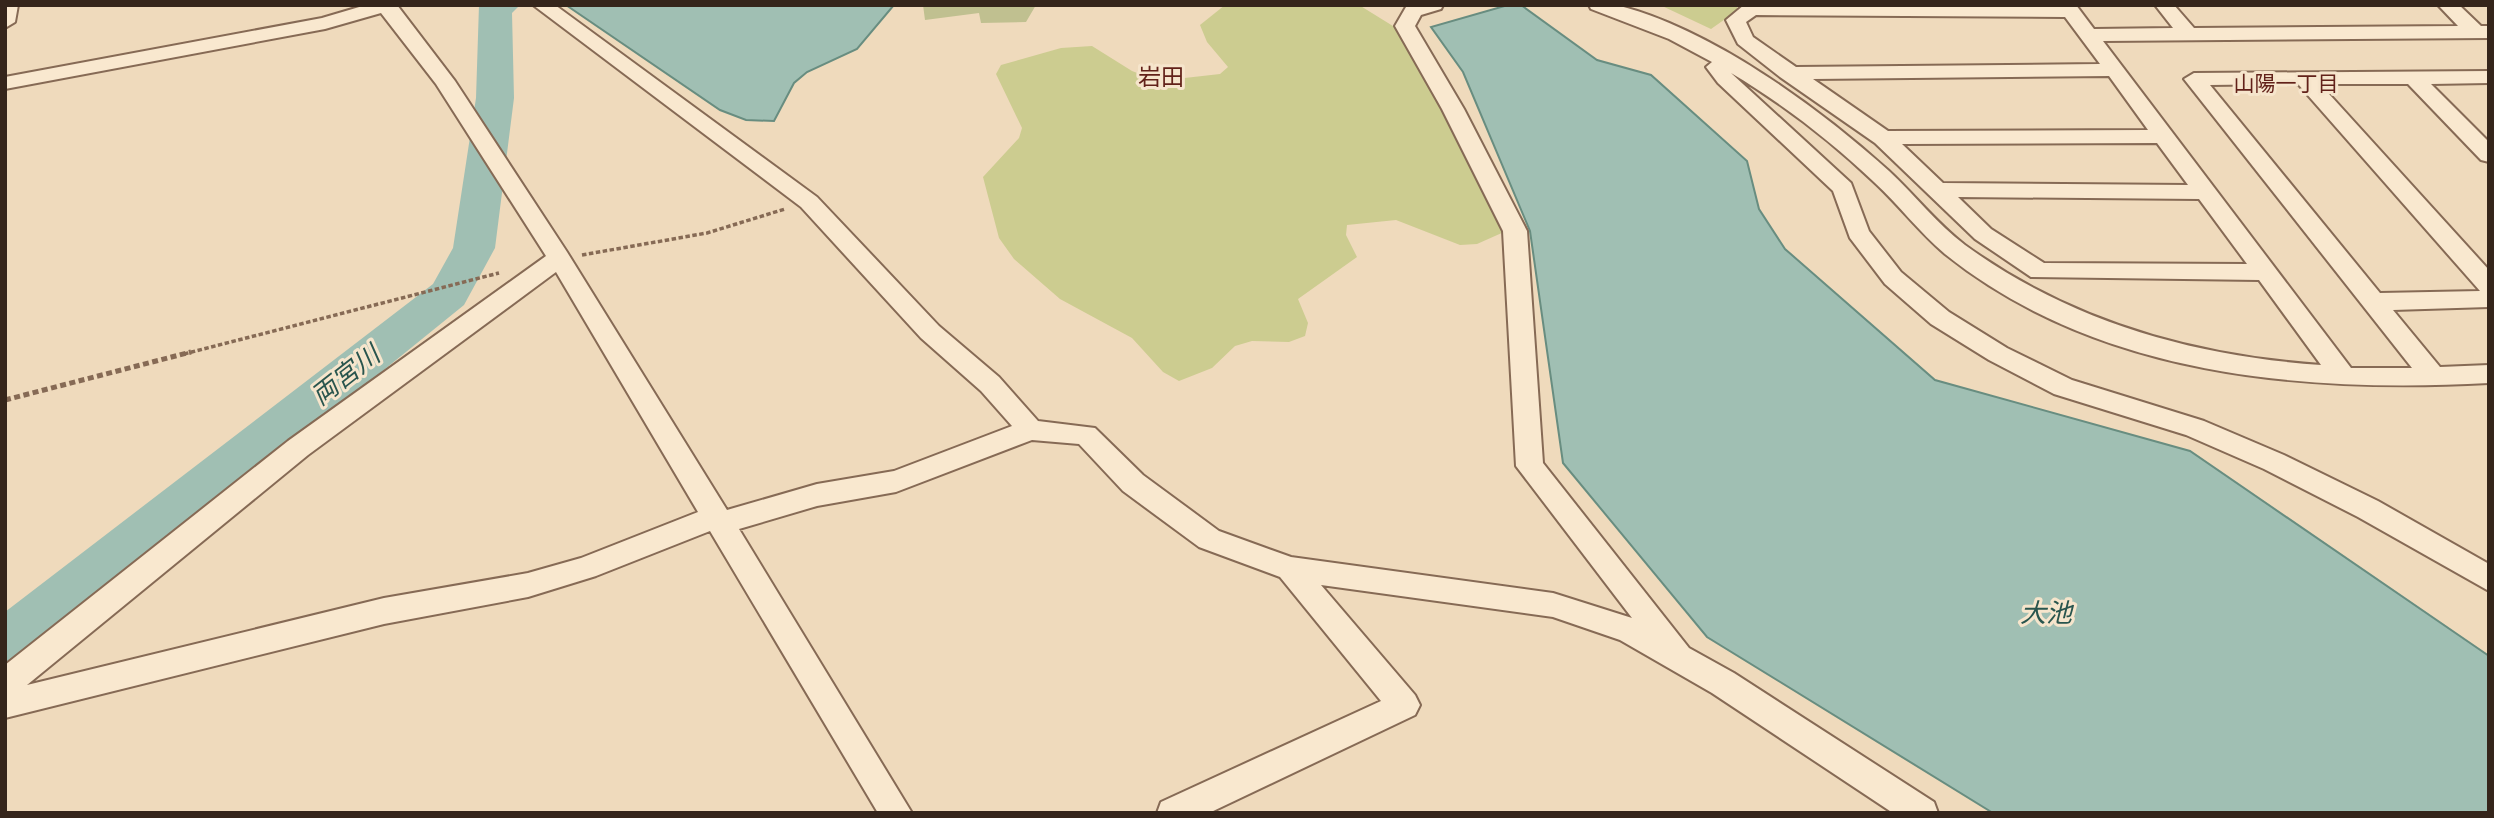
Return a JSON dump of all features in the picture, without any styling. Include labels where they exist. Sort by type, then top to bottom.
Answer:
[{"type":"street","points":[[5,22],[8,5]]},
{"type":"street","points":[[5,83],[325,23],[386,5],[445,81],[559,258],[896,813]]},
{"type":"street","points":[[542,5],[809,202],[930,332],[990,384],[1031,430]]},
{"type":"street","points":[[1434,5],[1413,11],[1405,26],[1453,109],[1515,231],[1530,466],[1683,660]]},
{"type":"street","points":[[1598,5],[1671,33],[1821,123],[1883,178],[1955,250],[2013,286],[2072,317],[2146,344],[2224,365],[2299,375],[2344,377],[2434,378],[2489,374]]},
{"type":"street","points":[[2164,5],[2188,34]]},
{"type":"street","points":[[2448,5],[2483,32]]},
{"type":"street","points":[[2264,271],[2039,271],[1983,233],[1934,190],[1915,165],[1883,138],[1787,73],[1745,40],[1735,20],[1751,9],[2068,8],[2344,377]]},
{"type":"street","points":[[2089,34],[2483,32]]},
{"type":"street","points":[[1705,51],[1725,79],[1843,188],[1858,233],[1893,278],[1940,318],[1998,354],[2063,387],[2195,428],[2274,462],[2368,509],[2489,579]]},
{"type":"street","points":[[1787,73],[2115,70]]},
{"type":"street","points":[[2434,378],[2194,79],[2489,77]]},
{"type":"street","points":[[2414,78],[2489,155]]},
{"type":"street","points":[[2304,79],[2489,285]]},
{"type":"street","points":[[1883,138],[2163,136]]},
{"type":"street","points":[[1934,190],[2205,192]]},
{"type":"street","points":[[5,684],[298,449],[559,258]]},
{"type":"street","points":[[2371,302],[2489,299]]},
{"type":"street","points":[[5,705],[384,611],[528,585],[586,568],[718,520],[817,495],[896,481],[1031,430],[1086,435],[1133,483],[1209,539],[1290,569],[1553,605],[1630,630],[1683,660],[1922,813]]},
{"type":"street","points":[[1172,813],[1404,705],[1290,569]]},
{"type":"path","points":[[559,258],[707,233],[809,202]]},
{"type":"path","points":[[5,400],[505,272]]},
{"type":"green space","points":[[923,5],[1036,5],[1026,22],[981,23],[979,13],[925,20]]},
{"type":"green space","points":[[1225,5],[1359,5],[1401,31],[1504,232],[1477,244],[1460,245],[1396,220],[1347,225],[1346,235],[1357,257],[1298,299],[1308,323],[1305,336],[1289,342],[1252,341],[1235,346],[1212,368],[1179,381],[1163,372],[1132,338],[1060,299],[1014,259],[999,238],[983,177],[1019,138],[1022,128],[996,74],[1001,65],[1061,48],[1092,46],[1132,71],[1158,81],[1220,74],[1228,67],[1207,42],[1200,25]]},
{"type":"green space","points":[[1660,5],[1736,5],[1738,10],[1711,29]]},
{"type":"water","points":[[566,5],[894,5],[857,49],[807,72],[794,83],[774,121],[746,120],[720,110]]},
{"type":"water","name":"大池","points":[[1508,5],[1521,5],[1597,60],[1651,75],[1747,161],[1759,209],[1785,249],[1935,380],[2190,451],[2489,656],[2489,813],[1993,813],[1707,637],[1563,463],[1530,231],[1463,72],[1431,27]]},
{"type":"waterway","name":"両宮川","points":[[5,644],[449,294],[474,248],[495,98],[495,8],[503,5]]},
{"type":"district","name":"岩田","points":[[1161,78]]},
{"type":"district","name":"山陽一丁目","points":[[2286,85]]}]
